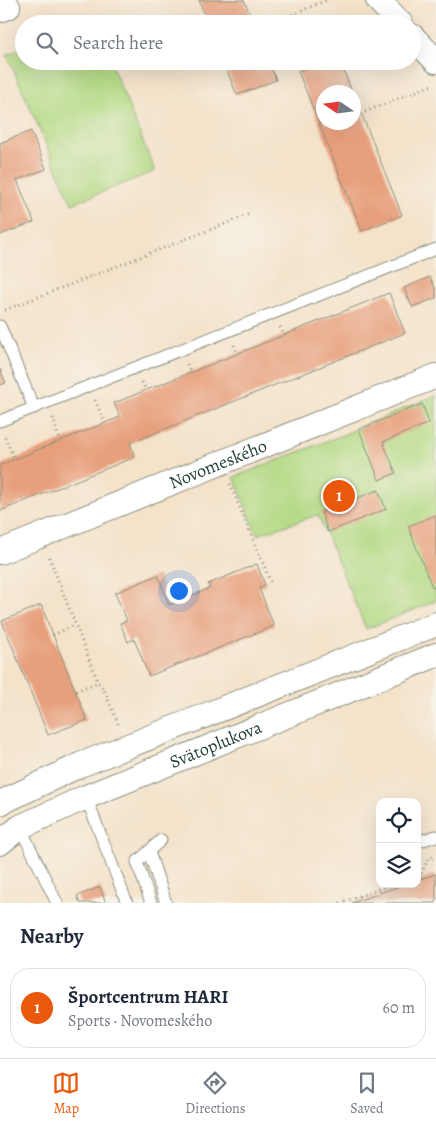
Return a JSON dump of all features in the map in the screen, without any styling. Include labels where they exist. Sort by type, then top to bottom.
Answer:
[{"type":"street","points":[[378,0],[392,15]]},
{"type":"street","points":[[421,45],[436,61]]},
{"type":"street","name":"Novomeského","points":[[0,552],[435,377]]},
{"type":"street","name":"Svätoplukova","points":[[0,803],[80,765],[436,624]]},
{"type":"street","name":"Svätoplukova","points":[[0,843],[20,828],[86,797],[436,655]]},
{"type":"lane","points":[[2,427],[34,408],[436,248]]},
{"type":"lane","points":[[0,326],[34,408]]},
{"type":"lane","points":[[86,797],[127,903]]},
{"type":"lane","points":[[20,828],[56,903]]},
{"type":"lane","points":[[421,841],[436,836]]},
{"type":"lane","points":[[151,903],[137,862],[161,840]]},
{"type":"lane","points":[[149,852],[166,903]]},
{"type":"path","points":[[291,15],[327,0]]},
{"type":"path","points":[[365,112],[432,84]]},
{"type":"path","points":[[0,312],[250,214]]},
{"type":"path","points":[[144,386],[146,390]]},
{"type":"path","points":[[2,427],[14,459]]},
{"type":"path","points":[[222,462],[271,583]]},
{"type":"path","points":[[41,535],[75,625],[120,731]]},
{"type":"path","points":[[53,635],[75,625]]},
{"type":"path","points":[[76,691],[98,682]]},
{"type":"path","points":[[421,874],[428,859],[436,856]]},
{"type":"path","points":[[340,903],[382,888]]},
{"type":"green space","points":[[15,52],[15,70],[114,70],[155,171],[72,204],[7,55]]},
{"type":"green space","points":[[436,395],[436,601],[366,629],[318,515],[257,535],[234,477],[345,434]]},
{"type":"building","points":[[199,0],[244,0],[250,15],[205,15]]},
{"type":"building","points":[[227,70],[272,70],[276,80],[237,95]]},
{"type":"building","points":[[343,70],[349,85],[316,85],[316,116],[298,71]]},
{"type":"building","points":[[361,112],[402,215],[362,231],[322,130],[361,130]]},
{"type":"building","points":[[31,131],[46,169],[17,180],[34,222],[0,235],[0,143]]},
{"type":"building","points":[[430,277],[436,290],[436,298],[412,307],[404,288]]},
{"type":"building","points":[[389,293],[405,333],[130,443],[135,457],[0,511],[0,465],[120,417],[114,403]]},
{"type":"building","points":[[0,369],[6,383],[0,385]]},
{"type":"building","points":[[422,404],[429,423],[383,442],[396,473],[379,480],[359,429]]},
{"type":"building","points":[[378,490],[386,509],[328,532],[321,512]]},
{"type":"building","points":[[436,515],[436,586],[432,587],[408,526]]},
{"type":"building","points":[[257,564],[265,585],[259,588],[274,626],[149,676],[134,639],[128,642],[120,623],[127,621],[115,593],[158,575],[169,605],[210,588],[208,584]]},
{"type":"building","points":[[41,605],[87,720],[48,735],[2,621]]},
{"type":"building","points":[[436,874],[436,903],[352,903],[394,888],[421,888],[421,879]]},
{"type":"building","points":[[100,887],[106,903],[80,903],[77,896]]},
{"type":"place","name":"Športcentrum HARI","points":[[339,496]]}]
